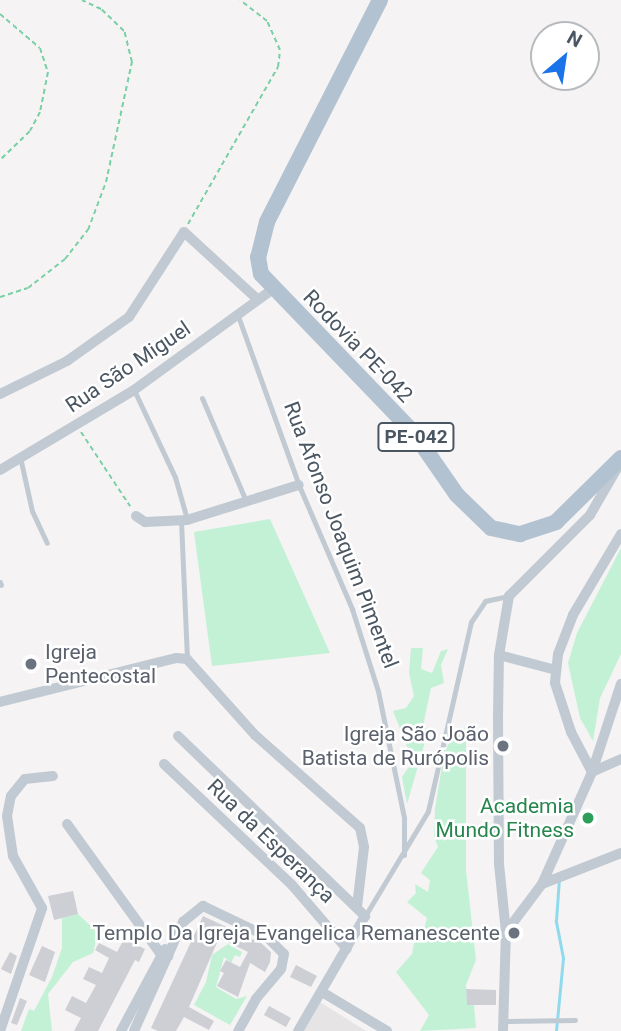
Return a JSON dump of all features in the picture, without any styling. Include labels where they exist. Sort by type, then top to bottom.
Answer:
[{"type":"main road","name":"Rodovia PE-042","points":[[380,0],[267,222],[258,257],[261,274],[272,289],[414,433],[457,495],[491,528],[520,534],[555,522],[621,458]]},
{"type":"street","points":[[0,394],[66,361],[129,317],[184,232],[257,299]]},
{"type":"street","name":"Rua São Miguel","points":[[0,470],[134,390],[272,289]]},
{"type":"street","points":[[503,1026],[506,932],[499,852],[499,655],[509,596],[590,514],[621,458]]},
{"type":"street","points":[[136,516],[145,522],[184,521],[299,485]]},
{"type":"street","points":[[592,772],[564,713],[556,670],[573,615],[621,534]]},
{"type":"street","points":[[499,655],[556,670]]},
{"type":"street","points":[[0,702],[177,658],[187,659],[255,735],[360,828],[364,847],[361,912],[347,949],[298,1031]]},
{"type":"street","points":[[506,932],[542,884],[592,772],[621,684]]},
{"type":"street","points":[[178,736],[361,912]]},
{"type":"street","points":[[592,772],[621,759]]},
{"type":"street","name":"Rua da Esperança","points":[[163,764],[292,885],[347,949]]},
{"type":"street","points":[[1,1028],[42,908],[13,856],[7,816],[19,784],[53,776]]},
{"type":"street","points":[[67,824],[166,951]]},
{"type":"street","points":[[542,884],[621,853]]},
{"type":"street","points":[[121,1031],[190,912],[203,906],[280,947],[284,954],[281,969],[238,1031]]},
{"type":"street","points":[[134,1031],[166,951]]},
{"type":"street","points":[[322,992],[387,1031]]},
{"type":"lane","name":"Rua Afonso Joaquim Pimentel","points":[[238,316],[299,485],[352,609],[378,691],[404,818],[404,855]]},
{"type":"lane","points":[[134,390],[175,477],[184,521],[187,659]]},
{"type":"lane","points":[[202,398],[246,502]]},
{"type":"lane","points":[[20,457],[32,511],[47,543]]},
{"type":"lane","points":[[361,912],[404,855],[433,797],[471,622],[485,601],[509,596]]},
{"type":"lane","points":[[503,1026],[575,1020]]},
{"type":"path","points":[[0,297],[28,288],[65,259],[88,230],[106,182],[132,62],[124,31],[101,9],[82,0]]},
{"type":"path","points":[[184,232],[278,67],[279,50],[267,21],[240,0]]},
{"type":"path","points":[[0,14],[40,48],[48,72],[40,113],[30,131],[0,160]]},
{"type":"path","points":[[77,425],[136,516]]},
{"type":"shaded area","points":[[320,1002],[366,1031],[303,1031]]},
{"type":"green space","points":[[270,519],[330,653],[212,666],[194,532]]},
{"type":"green space","points":[[621,548],[621,654],[600,698],[593,741],[580,718],[568,663],[577,633]]},
{"type":"green space","points":[[411,648],[423,648],[421,669],[432,673],[441,651],[448,649],[441,665],[444,683],[431,688],[424,721],[427,735],[407,804],[402,777],[411,764],[410,754],[393,711],[406,708],[414,696],[409,673]]},
{"type":"green space","points":[[466,727],[466,870],[476,960],[466,985],[467,1004],[474,1005],[476,1028],[420,1031],[429,1015],[396,972],[412,954],[416,933],[424,930],[427,918],[407,902],[416,893],[415,884],[428,892],[430,880],[421,873],[438,847],[434,836],[435,809],[445,748]]},
{"type":"green space","points":[[78,914],[98,933],[93,953],[73,962],[48,994],[52,1031],[21,1031],[29,1009],[34,1011],[52,977],[62,948],[62,918]]},
{"type":"green space","points":[[228,944],[242,952],[240,957],[235,955],[231,963],[224,957],[216,987],[236,999],[247,996],[230,1025],[194,1005],[206,982],[212,955]]},
{"type":"building","points":[[73,891],[78,914],[54,920],[48,896]]},
{"type":"building","points":[[203,916],[261,943],[271,952],[270,962],[265,972],[250,963],[238,997],[217,986],[224,973],[220,971],[226,960],[240,967],[248,952],[219,938],[189,1007],[214,1021],[209,1030],[184,1017],[176,1031],[158,1031],[151,1028]]},
{"type":"building","points":[[124,939],[145,949],[139,962],[135,960],[98,1031],[74,1031],[81,1018],[65,1010],[72,996],[86,1003],[96,985],[83,979],[89,967],[102,973],[109,958],[95,950],[99,943],[117,952]]},
{"type":"building","points":[[42,946],[55,952],[45,982],[29,975]]},
{"type":"building","points":[[10,952],[17,956],[11,974],[1,969]]},
{"type":"building","points":[[296,965],[317,976],[311,987],[290,977]]},
{"type":"building","points":[[466,989],[496,990],[496,1005],[467,1005]]},
{"type":"building","points":[[20,998],[27,1001],[17,1025],[11,1023]]},
{"type":"building","points":[[269,1006],[291,1018],[286,1027],[264,1015]]},
{"type":"waterway","points":[[556,1031],[563,958],[556,921],[559,882]]},
{"type":"place","name":"Igreja Pentecostal","points":[[31,664]]},
{"type":"place","name":"Igreja São João Batista de Rurópolis","points":[[503,746]]},
{"type":"place","name":"Academia Mundo Fitness","points":[[588,818]]},
{"type":"place","name":"Templo Da Igreja Evangelica Remanescente","points":[[514,933]]}]
